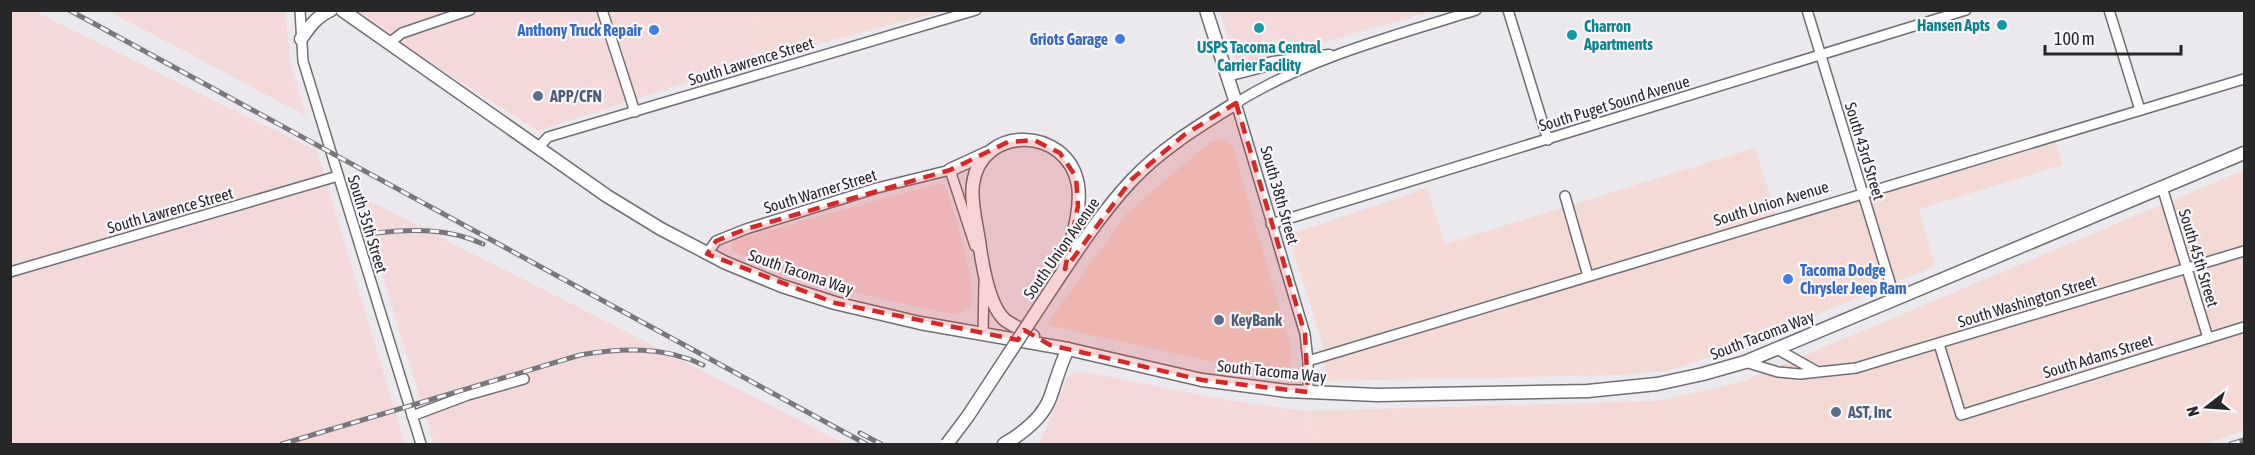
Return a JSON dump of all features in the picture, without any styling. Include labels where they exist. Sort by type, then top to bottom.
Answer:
[{"type":"main road","points":[[301,39],[319,15],[331,10]]},
{"type":"main road","name":"South Tacoma Way","points":[[342,10],[625,208],[707,254],[782,286],[835,303],[920,323],[1050,345],[1202,380],[1252,388],[1377,395],[1588,391],[1657,384],[1703,374],[1745,362],[1777,349],[2244,153]]},
{"type":"main road","name":"South 38th Street","points":[[1206,10],[1236,103]]},
{"type":"main road","points":[[1227,75],[1273,63],[1329,56]]},
{"type":"main road","name":"South Union Avenue","points":[[947,444],[968,416],[1064,270],[1105,212],[1132,179],[1184,135],[1236,103]]},
{"type":"main road","points":[[950,170],[1008,142],[1034,140],[1053,147],[1067,159],[1076,177],[1079,195],[1064,270]]},
{"type":"main road","points":[[988,153],[976,173],[973,184],[983,272],[996,309],[1005,320],[1050,345]]},
{"type":"main road","points":[[1004,444],[1036,421],[1050,400],[1059,367],[1068,349]]},
{"type":"street","name":"South 35th Street","points":[[300,10],[303,61],[421,444]]},
{"type":"street","points":[[389,43],[402,33],[470,10]]},
{"type":"street","points":[[602,10],[635,112]]},
{"type":"street","name":"South Lawrence Street","points":[[539,147],[548,137],[976,10]]},
{"type":"street","points":[[1236,103],[1269,84],[1329,56],[1476,10]]},
{"type":"street","points":[[1508,10],[1548,140]]},
{"type":"street","name":"South 43rd Street","points":[[1807,10],[1895,299]]},
{"type":"street","name":"South Puget Sound Avenue","points":[[1271,224],[1966,10]]},
{"type":"street","points":[[2109,10],[2140,110]]},
{"type":"street","name":"South Union Avenue","points":[[1308,361],[2244,79]]},
{"type":"street","name":"South 38th Street","points":[[1236,103],[1305,334],[1308,392]]},
{"type":"street","points":[[950,170],[983,272],[983,334]]},
{"type":"street","name":"South Warner Street","points":[[707,254],[716,241],[746,229],[878,188],[950,170]]},
{"type":"street","name":"South Lawrence Street","points":[[10,272],[338,176]]},
{"type":"street","name":"South 45th Street","points":[[2162,187],[2208,338]]},
{"type":"street","points":[[1564,196],[1588,276]]},
{"type":"street","name":"South Washington Street","points":[[1745,362],[1778,372],[1800,374],[1856,368],[2244,251]]},
{"type":"street","name":"South Adams Street","points":[[1939,344],[1961,415],[2244,327]]},
{"type":"street","points":[[1777,349],[1816,371]]},
{"type":"street","points":[[412,416],[473,393],[524,379]]},
{"type":"highlighted area","points":[[1236,103],[1305,334],[1308,392],[1202,380],[1050,345],[1024,330],[1018,340],[835,303],[707,254],[716,241],[746,229],[950,170],[1008,142],[1034,140],[1060,153],[1076,177],[1078,206],[1065,269],[1132,179],[1184,135]]},
{"type":"shaded area","points":[[749,10],[944,10],[944,11],[763,58]]},
{"type":"shaded area","points":[[10,11],[34,11],[317,151],[405,444],[11,444]]},
{"type":"shaded area","points":[[109,11],[285,11],[291,65],[306,116]]},
{"type":"shaded area","points":[[355,11],[749,11],[763,58],[536,130]]},
{"type":"shaded area","points":[[1220,11],[1433,11],[1246,64],[1238,62],[1233,55]]},
{"type":"shaded area","points":[[1221,139],[1233,147],[1292,352],[1289,369],[1281,377],[1046,325],[1128,212],[1210,142]]},
{"type":"shaded area","points":[[2056,143],[2063,165],[1919,209],[1935,266],[1725,353],[1665,371],[1619,375],[1326,381],[1323,345],[1288,235],[1427,188],[1445,244],[1755,148],[1779,224]]},
{"type":"shaded area","points":[[2244,170],[2244,430],[2205,444],[1315,444],[1305,411],[1657,401],[1741,382]]},
{"type":"shaded area","points":[[940,183],[945,185],[969,269],[973,299],[969,308],[962,312],[955,314],[926,309],[841,289],[759,262],[732,251],[731,248],[734,240]]},
{"type":"shaded area","points":[[358,195],[846,444],[434,444]]},
{"type":"shaded area","points":[[1079,371],[1228,400],[1305,411],[1315,444],[1039,444],[1067,378],[1073,372]]},
{"type":"railway","points":[[69,10],[866,444]]},
{"type":"railway","points":[[376,233],[444,232],[483,244]]},
{"type":"railway","points":[[282,444],[580,355],[642,350],[673,354],[703,365]]},
{"type":"railway","points":[[860,433],[881,444]]},
{"type":"railway","points":[[2231,444],[2244,440]]},
{"type":"place","name":"Hansen Apts","points":[[2002,25]]},
{"type":"place","name":"USPS Tacoma Central Carrier Facility","points":[[1259,28]]},
{"type":"place","name":"Anthony Truck Repair","points":[[654,30]]},
{"type":"place","name":"Charron Apartments","points":[[1572,35]]},
{"type":"place","name":"Griots Garage","points":[[1120,39]]},
{"type":"place","name":"APP/CFN","points":[[538,96]]},
{"type":"place","name":"Tacoma Dodge Chrysler Jeep Ram","points":[[1788,279]]},
{"type":"place","name":"KeyBank","points":[[1219,320]]},
{"type":"place","name":"AST, Inc","points":[[1836,412]]}]
